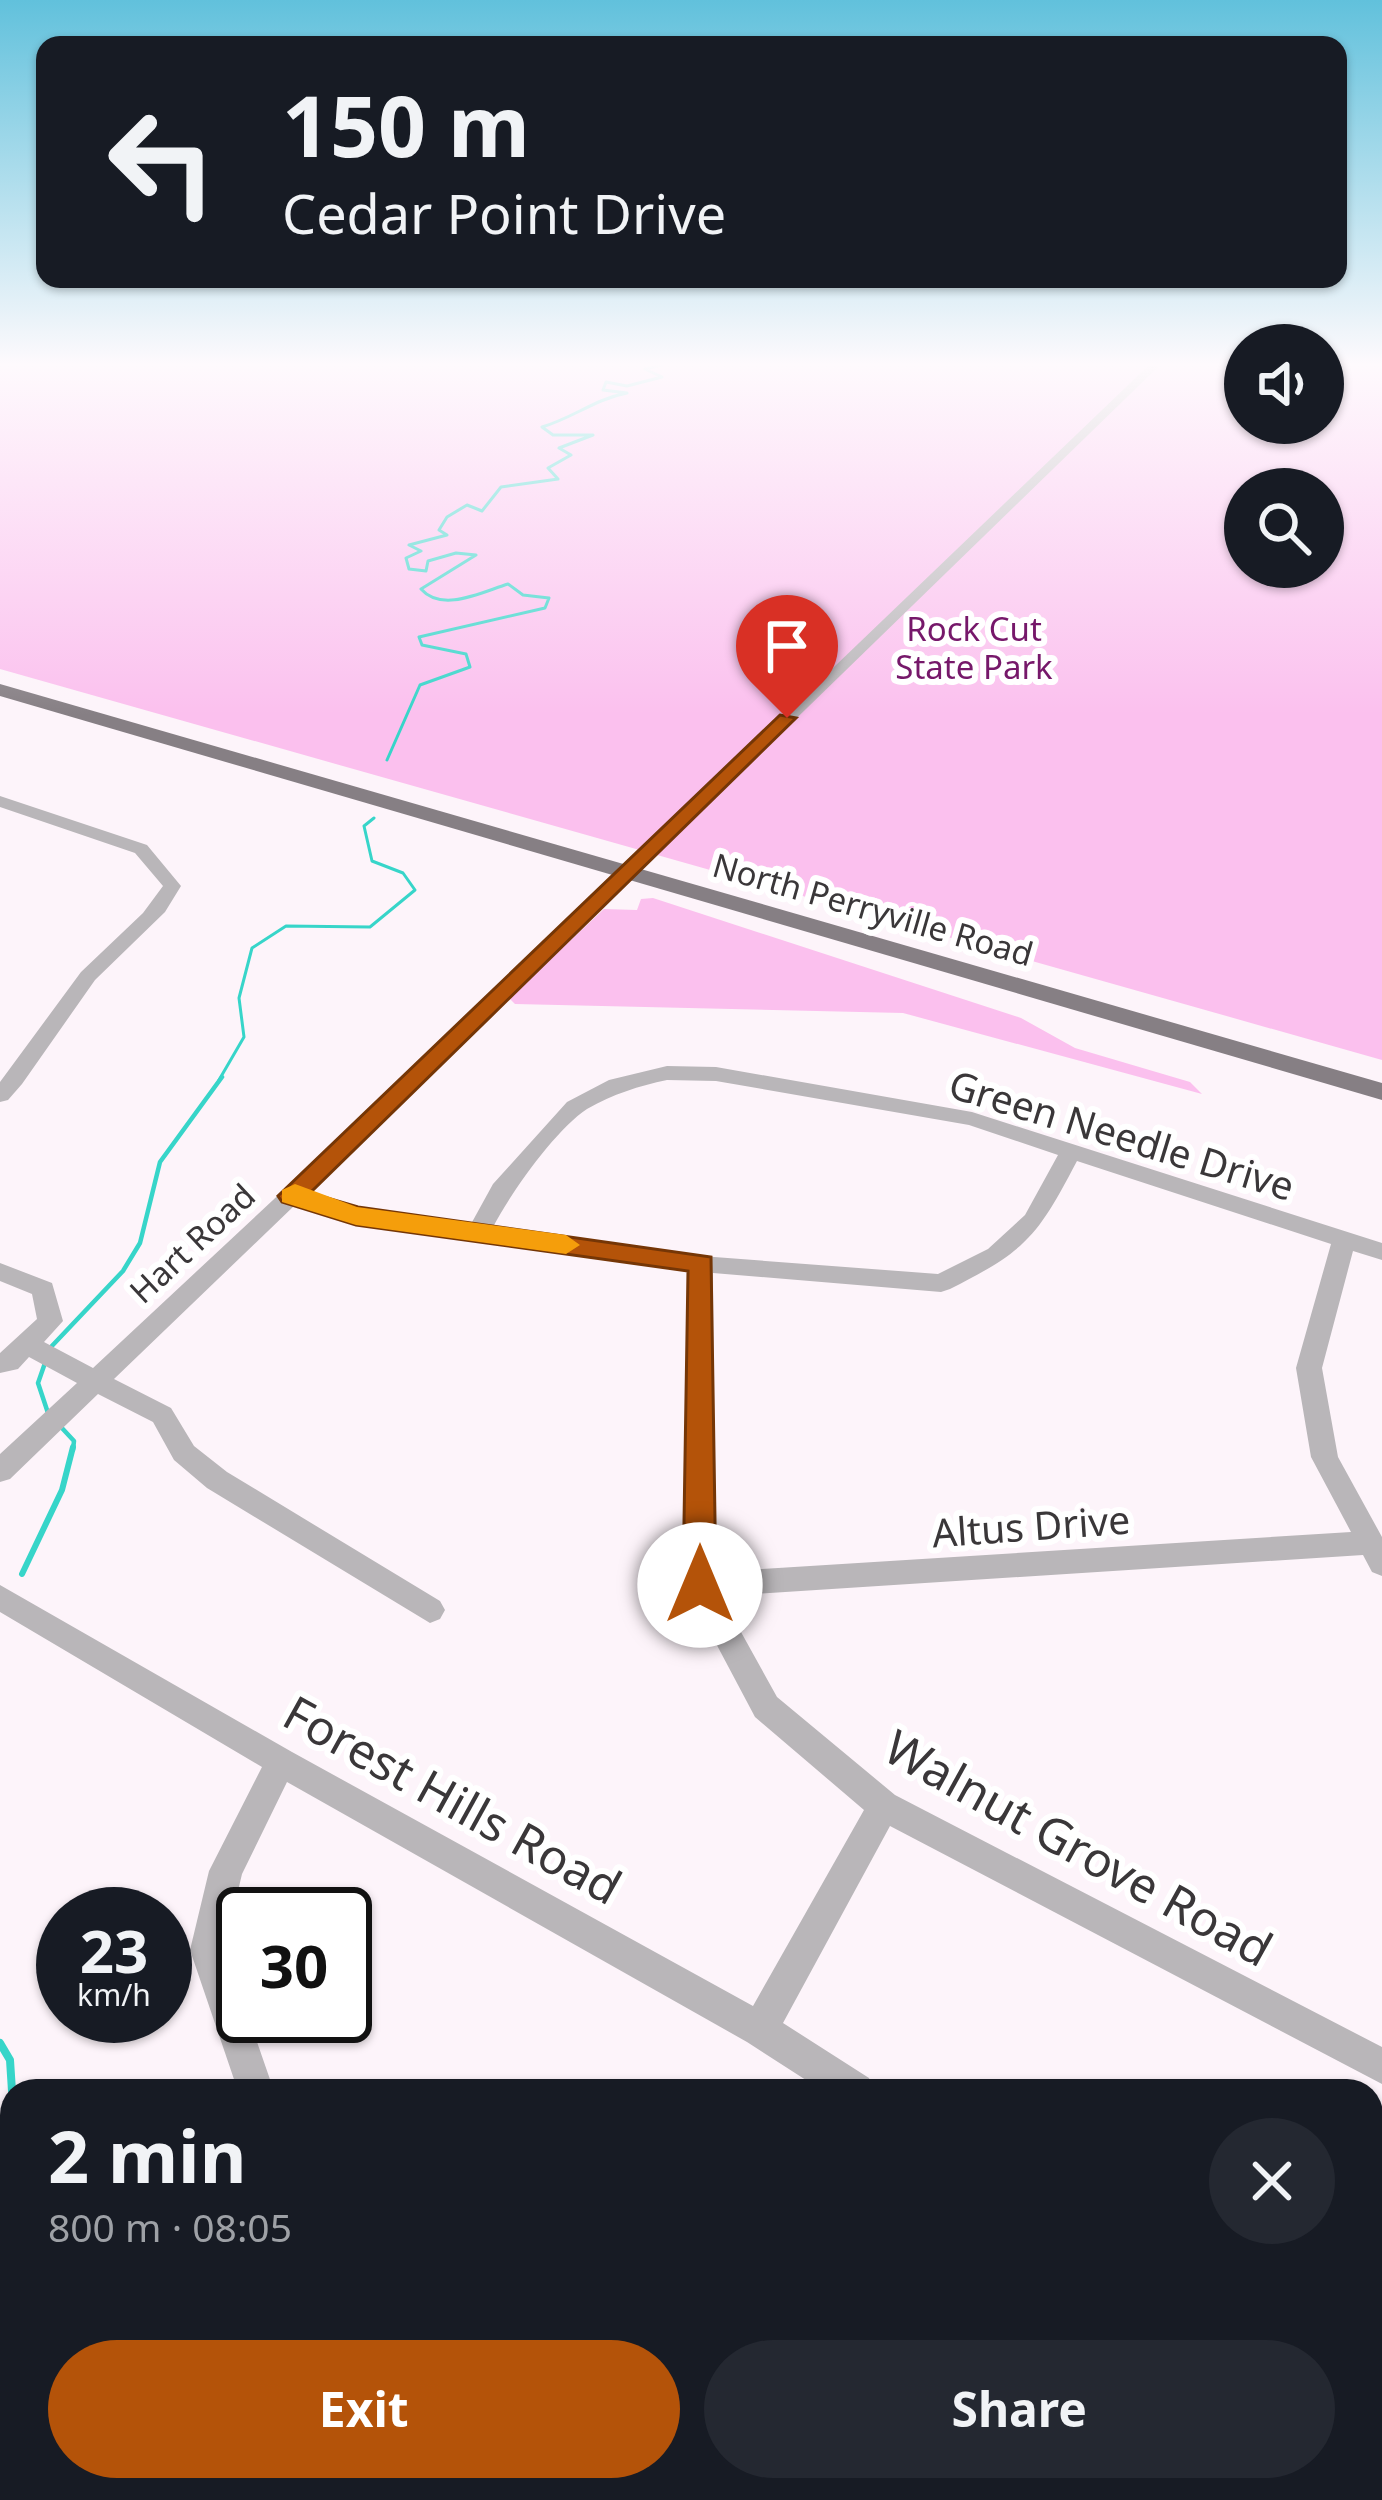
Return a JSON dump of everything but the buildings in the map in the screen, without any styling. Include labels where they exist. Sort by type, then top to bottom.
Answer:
[{"type":"main road","name":"North Perryville Road","points":[[0,674],[1382,1092]]},
{"type":"main road","name":"North Perryville Road","points":[[0,690],[1382,1071]]},
{"type":"street","name":"Hart Road","points":[[0,1471],[1033,482]]},
{"type":"street","points":[[0,801],[141,849],[172,886],[163,907],[104,958],[42,1051],[0,1094]]},
{"type":"street","name":"Green Needle Drive","points":[[478,1232],[500,1189],[574,1107],[617,1085],[667,1073],[716,1074],[972,1119],[1382,1252]]},
{"type":"street","points":[[291,1196],[356,1216],[701,1264],[941,1283],[997,1256],[1034,1220],[1072,1150]]},
{"type":"street","points":[[1344,1240],[1309,1368],[1325,1457],[1374,1554]]},
{"type":"street","name":"Walnut Grove Road","points":[[701,1264],[700,1585],[766,1707],[884,1806],[1382,2066]]},
{"type":"street","points":[[0,1272],[44,1289],[50,1321],[0,1364]]},
{"type":"street","points":[[27,1345],[162,1415],[184,1453],[217,1480],[430,1610]]},
{"type":"street","name":"Altus Drive","points":[[700,1585],[1374,1554]]},
{"type":"street","name":"Forest Hills Road","points":[[0,1597],[281,1762],[760,2030],[837,2079]]},
{"type":"street","points":[[252,2079],[207,1950],[226,1870],[281,1762]]},
{"type":"street","points":[[760,2030],[884,1806]]},
{"type":"green space","name":"Rock Cut State Park","points":[[0,482],[1224,482],[1224,588],[1344,588],[1344,482],[1382,482],[1382,1060],[0,669]]},
{"type":"green space","points":[[653,898],[1021,1018],[1075,1048],[1190,1082],[1202,1094],[903,1013],[515,1004],[509,998],[604,909],[637,910],[641,899]]},
{"type":"waterway","points":[[387,760],[420,685],[470,667],[466,654],[422,645],[419,637],[545,608],[549,598],[523,595],[508,584],[451,600],[430,596],[421,589],[476,555],[456,553],[428,561],[426,571],[409,569],[406,558],[421,551],[409,545],[447,535],[439,530],[447,517],[467,505],[482,511],[501,487],[539,482]]},
{"type":"waterway","points":[[219,1080],[244,1037],[239,998],[252,948],[286,926],[370,927],[415,890],[403,873],[372,861],[364,826],[374,818]]},
{"type":"waterway","points":[[50,1348],[123,1271],[140,1243],[160,1162],[222,1077]]},
{"type":"waterway","points":[[45,1363],[38,1383],[48,1413]]},
{"type":"waterway","points":[[61,1427],[74,1441],[73,1450]]},
{"type":"waterway","points":[[22,1574],[62,1490],[73,1447]]},
{"type":"waterway","points":[[0,2043],[10,2060],[11,2079]]},
{"type":"slow traffic","points":[[295,1192],[291,1196],[356,1216],[566,1245]]},
{"type":"route","points":[[700,1585],[701,1264],[356,1216],[291,1196],[787,718]]}]
